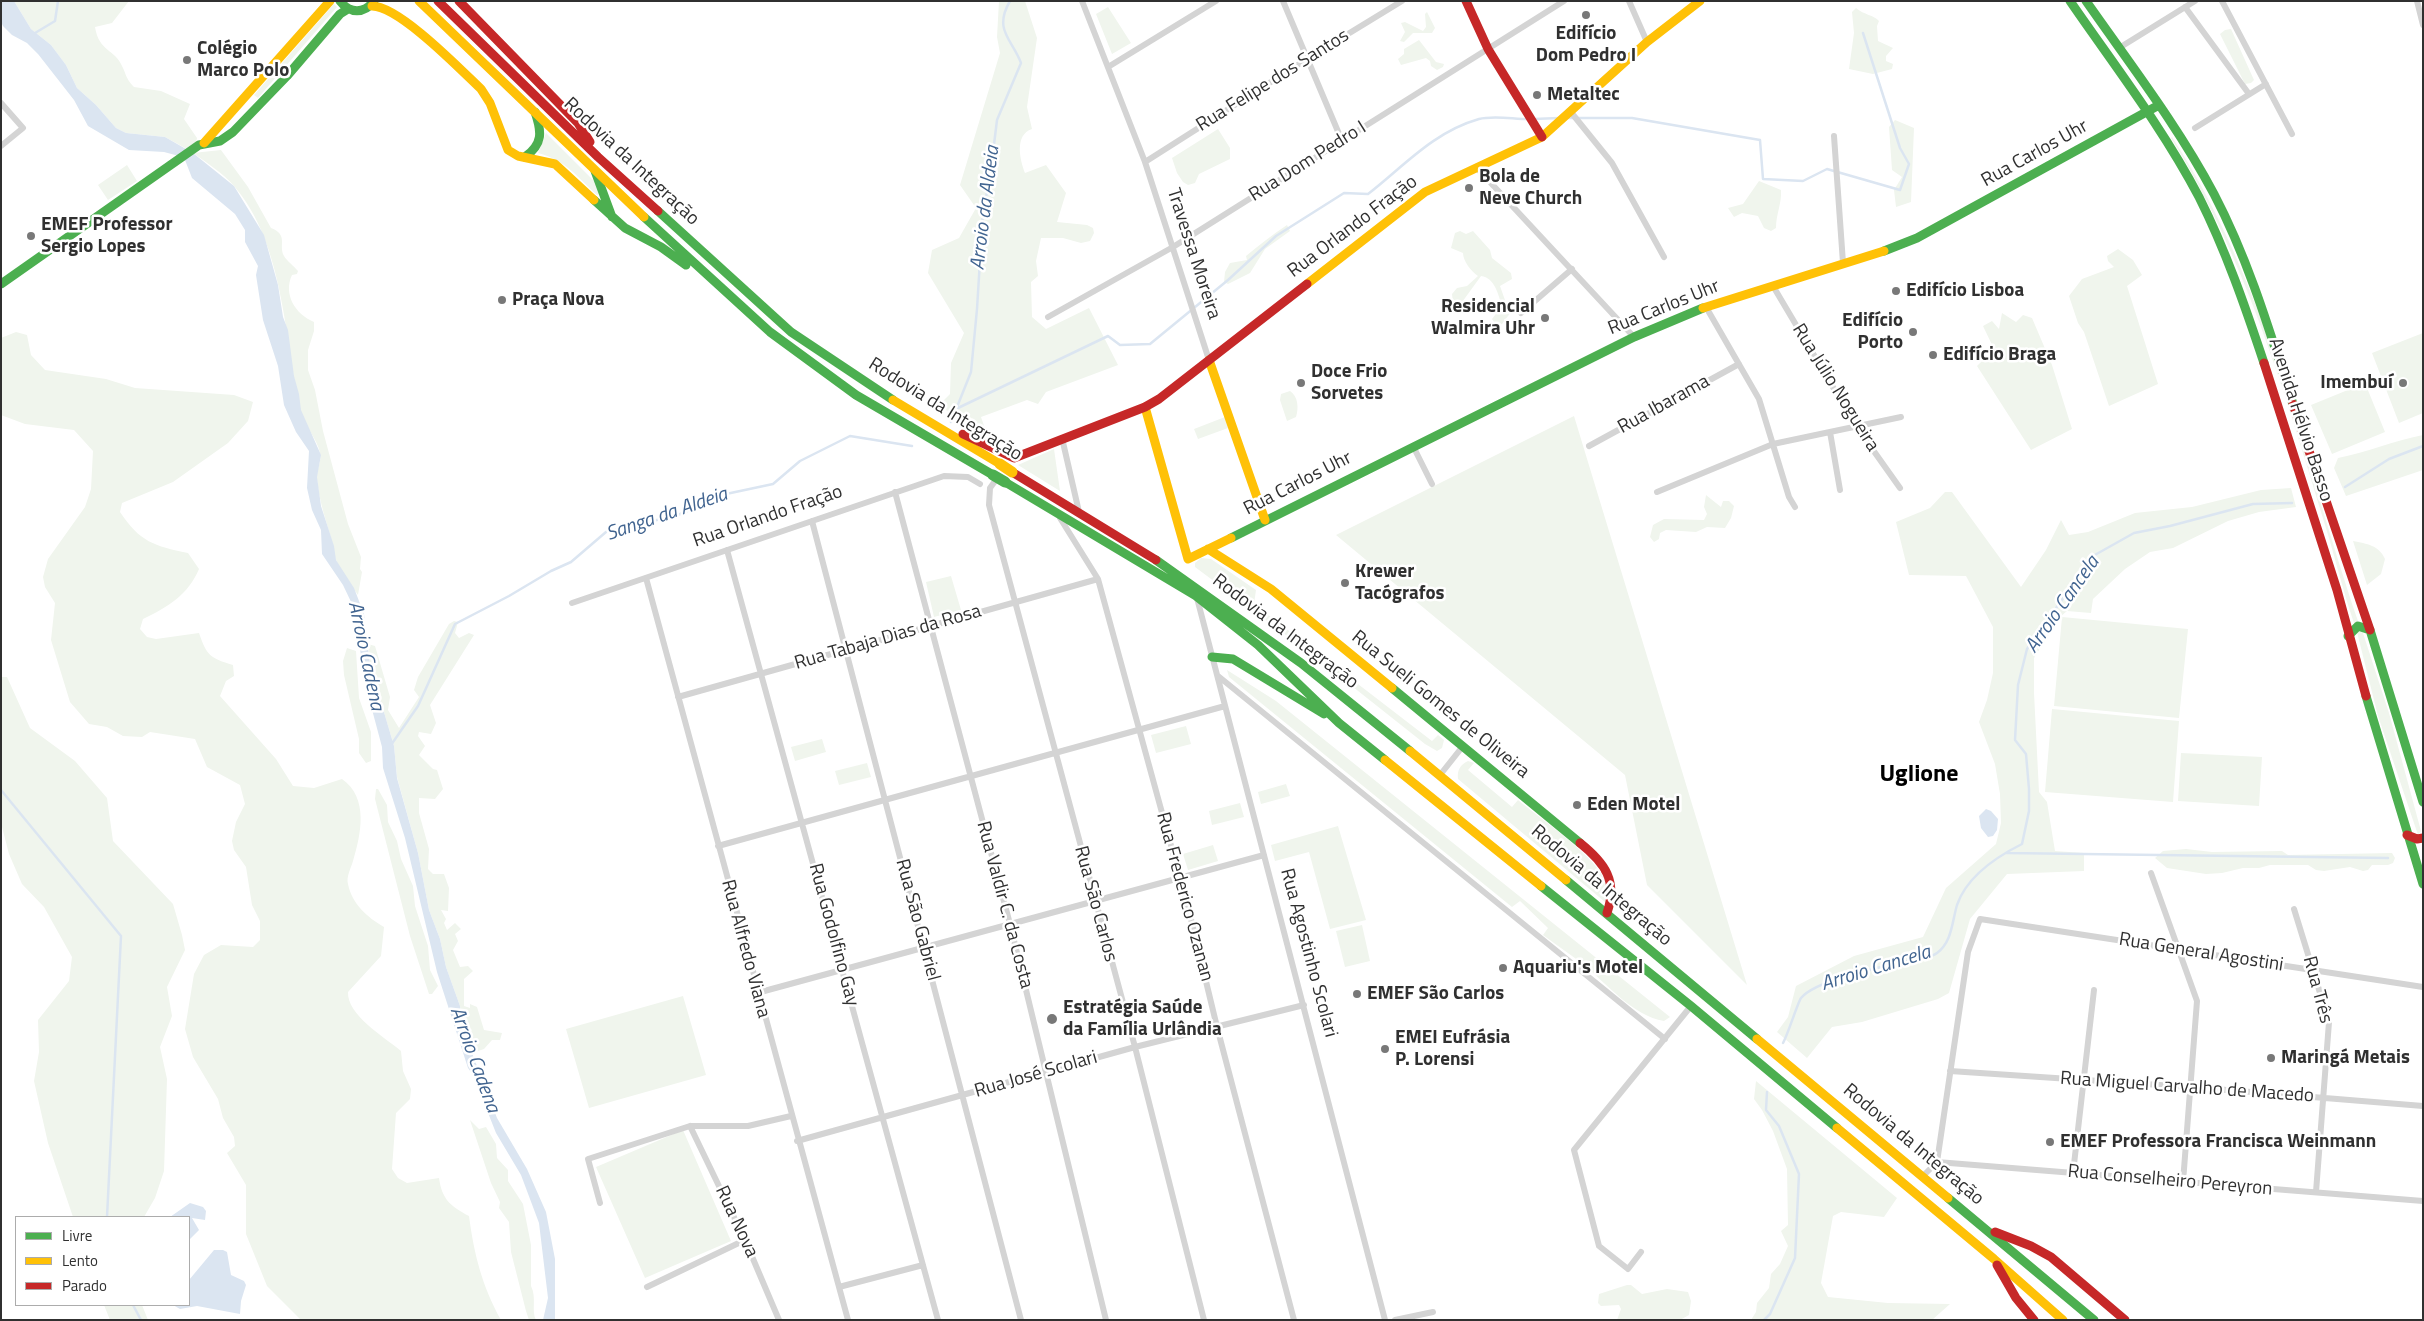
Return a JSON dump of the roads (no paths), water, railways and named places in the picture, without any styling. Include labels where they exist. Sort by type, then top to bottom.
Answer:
[{"type":"main road","points":[[1,284],[201,144],[248,95],[330,1]]},
{"type":"main road","name":"Rodovia da Integração","points":[[420,1],[535,110],[791,332],[923,418],[1176,572],[1302,663],[1607,913],[2094,1320]]},
{"type":"main road","name":"Rodovia da Integração","points":[[438,1],[744,310],[814,366],[856,395],[1196,596],[1258,645],[1339,723],[1691,1006],[1994,1259],[2063,1320]]},
{"type":"main road","points":[[459,1],[578,123],[596,162],[612,218]]},
{"type":"main road","points":[[1466,1],[1488,49],[1542,136]]},
{"type":"main road","name":"Rua Orlando Fração","points":[[1014,458],[1145,407],[1159,399],[1425,192],[1542,136],[1647,42],[1700,1]]},
{"type":"main road","name":"Avenida Hélvio Basso","points":[[2070,1],[2148,111],[2198,196],[2240,289],[2337,590],[2348,636],[2423,884]]},
{"type":"main road","name":"Avenida Hélvio Basso","points":[[2086,1],[2159,106],[2214,194],[2254,280],[2316,476],[2417,769],[2423,802]]},
{"type":"main road","points":[[201,144],[220,141],[248,118],[340,14],[344,5],[361,11],[373,3],[398,16],[476,84],[494,110],[509,151],[518,157],[546,160],[564,170],[612,218],[625,228],[661,247],[720,294],[744,310]]},
{"type":"main road","points":[[248,95],[245,107],[248,118]]},
{"type":"main road","name":"Rua Carlos Uhr","points":[[1145,407],[1188,559],[1634,336],[1706,307],[1917,238],[2159,106]]},
{"type":"main road","points":[[525,157],[539,146],[541,137],[535,110]]},
{"type":"main road","name":"Travessa Moreira","points":[[1209,360],[1265,520]]},
{"type":"main road","points":[[923,418],[1014,458]]},
{"type":"main road","name":"Rua Sueli Gomes de Oliveira","points":[[1208,549],[1271,589],[1596,856],[1610,881],[1614,895],[1607,913]]},
{"type":"main road","points":[[2348,636],[2358,626],[2370,630]]},
{"type":"main road","points":[[1212,657],[1219,656],[1233,659],[1339,723]]},
{"type":"main road","points":[[1426,792],[1440,775]]},
{"type":"main road","points":[[2407,835],[2417,839],[2423,838]]},
{"type":"main road","points":[[1691,1006],[1702,993]]},
{"type":"main road","points":[[1988,1230],[2031,1246],[2051,1258],[2125,1320]]},
{"type":"main road","points":[[1994,1259],[2016,1298],[2034,1320]]},
{"type":"street","name":"Travessa Moreira","points":[[1082,1],[1145,162],[1209,360]]},
{"type":"street","points":[[1108,67],[1216,1]]},
{"type":"street","points":[[1283,1],[1342,141]]},
{"type":"street","name":"Rua Felipe dos Santos","points":[[1145,162],[1402,1]]},
{"type":"street","name":"Rua Dom Pedro I","points":[[1048,317],[1173,247],[1564,1]]},
{"type":"street","points":[[1629,1],[1647,42]]},
{"type":"street","points":[[2119,48],[2195,1]]},
{"type":"street","points":[[2222,1],[2292,134]]},
{"type":"street","points":[[2417,1],[2423,25]]},
{"type":"street","points":[[2185,8],[2249,94]]},
{"type":"street","points":[[2195,128],[2266,84]]},
{"type":"street","points":[[1,103],[23,128],[1,146]]},
{"type":"street","points":[[1570,111],[1612,163],[1664,257]]},
{"type":"street","points":[[1834,136],[1843,263]]},
{"type":"street","points":[[1476,168],[1634,336]]},
{"type":"street","points":[[1521,313],[1572,269]]},
{"type":"street","name":"Rua Júlio Nogueira","points":[[1773,286],[1856,426],[1900,488]]},
{"type":"street","points":[[1706,307],[1759,399],[1788,497],[1795,507]]},
{"type":"street","name":"Rua Ibarama","points":[[1589,446],[1739,364]]},
{"type":"street","points":[[1657,492],[1773,444],[1901,417]]},
{"type":"street","points":[[1830,432],[1840,490]]},
{"type":"street","points":[[1062,438],[1079,513]]},
{"type":"street","points":[[1413,446],[1432,484]]},
{"type":"street","name":"Rua São Carlos","points":[[1014,458],[990,488],[989,505],[1054,753],[1135,1047],[1204,1320]]},
{"type":"street","name":"Rua Orlando Fração","points":[[572,603],[944,476],[958,475],[978,482]]},
{"type":"street","name":"Rua Valdir C. da Costa","points":[[895,492],[1010,924],[1106,1320]]},
{"type":"street","name":"Rua Frederico Ozanan","points":[[1057,513],[1098,579],[1180,878],[1294,1320]]},
{"type":"street","name":"Rua São Gabriel","points":[[812,521],[1021,1320]]},
{"type":"street","name":"Rua Godolfino Gay","points":[[727,550],[938,1320]]},
{"type":"street","name":"Rua Alfredo Viana","points":[[646,578],[797,1141],[848,1320]]},
{"type":"street","name":"Rua Tabaja Dias da Rosa","points":[[678,697],[1098,579]]},
{"type":"street","name":"Rua Agostinho Scolari","points":[[1196,596],[1385,1320]]},
{"type":"street","points":[[1218,676],[1665,1039]]},
{"type":"street","points":[[718,846],[1225,706]]},
{"type":"street","points":[[1440,775],[1463,746]]},
{"type":"street","points":[[757,993],[1264,855]]},
{"type":"street","points":[[2151,873],[2197,1001],[2183,1182]]},
{"type":"street","name":"Rua Três","points":[[2294,909],[2329,1022],[2316,1192]]},
{"type":"street","name":"Rua General Agostini","points":[[1950,1072],[1968,952],[1980,919],[2423,987]]},
{"type":"street","points":[[2073,1173],[2094,990]]},
{"type":"street","name":"Rua José Scolari","points":[[797,1141],[1135,1047],[1304,1005]]},
{"type":"street","points":[[1641,1252],[1628,1269],[1599,1246],[1574,1150],[1691,1006]]},
{"type":"street","points":[[1923,1176],[1937,1162],[1950,1072]]},
{"type":"street","name":"Rua Miguel Carvalho de Macedo","points":[[1950,1072],[2190,1087],[2423,1106]]},
{"type":"street","points":[[600,1203],[588,1159],[690,1126],[748,1126],[791,1116]]},
{"type":"street","name":"Rua Nova","points":[[690,1126],[745,1240],[779,1320]]},
{"type":"street","name":"Rua Conselheiro Pereyron","points":[[1937,1162],[2423,1201]]},
{"type":"street","points":[[647,1287],[745,1240]]},
{"type":"street","points":[[839,1287],[923,1265]]},
{"type":"street","points":[[1395,1320],[1433,1312]]},
{"type":"water","name":"Arroio Cadena","points":[[1,1],[14,1],[31,29],[51,45],[66,65],[77,88],[96,105],[116,128],[126,133],[165,137],[193,153],[234,186],[264,235],[278,285],[283,317],[288,330],[301,410],[321,455],[317,477],[321,506],[334,546],[336,560],[354,588],[364,614],[370,665],[394,746],[397,778],[418,853],[429,910],[440,939],[446,967],[460,1006],[462,1027],[497,1118],[527,1169],[546,1212],[555,1259],[555,1320],[543,1320],[548,1298],[539,1223],[521,1175],[496,1133],[473,1075],[468,1068],[437,972],[405,838],[383,768],[382,747],[366,687],[353,606],[343,585],[322,554],[321,530],[312,510],[307,488],[309,451],[296,432],[284,405],[278,366],[263,320],[256,275],[258,266],[245,242],[245,230],[235,214],[192,178],[185,160],[179,156],[164,152],[129,150],[88,126],[74,100],[38,54],[27,43],[12,35],[3,26],[1,22]]},
{"type":"water","points":[[1986,809],[1991,811],[1998,819],[1997,830],[1993,836],[1988,837],[1981,828],[1979,816]]},
{"type":"water","points":[[190,1203],[203,1207],[206,1211],[205,1220],[192,1218],[199,1230],[190,1239],[190,1216],[171,1216]]},
{"type":"water","points":[[214,1250],[227,1252],[231,1275],[244,1281],[246,1285],[241,1301],[240,1314],[197,1306],[180,1309],[175,1306],[190,1306],[190,1279]]},
{"type":"waterway","name":"Arroio Cadena","points":[[35,33],[55,21],[58,1]]},
{"type":"waterway","name":"Arroio da Aldeia","points":[[951,422],[971,372],[983,212],[990,177],[997,120],[1021,63],[1004,27],[1005,11],[1010,1]]},
{"type":"waterway","points":[[1567,118],[1632,118],[1760,140],[1763,179],[1803,181],[1827,169],[1900,190],[1909,164],[1900,148],[1863,33]]},
{"type":"waterway","points":[[958,408],[1108,336],[1120,345],[1150,344],[1228,280],[1276,236],[1344,193],[1368,194],[1419,151],[1447,132],[1462,125],[1490,117],[1529,119]]},
{"type":"waterway","points":[[1534,119],[1559,118]]},
{"type":"waterway","name":"Sanga da Aldeia","points":[[391,745],[418,706],[455,624],[571,562],[606,532],[678,515],[726,494],[773,484],[800,461],[850,436],[912,446]]},
{"type":"waterway","name":"Arroio Cancela","points":[[2345,487],[2389,459],[2423,446]]},
{"type":"waterway","name":"Arroio Cancela","points":[[1783,1043],[1801,998],[1809,991],[1836,979],[1928,957],[1937,953],[1949,937],[1957,905],[1975,876],[1993,861],[2022,844],[2029,811],[2029,789],[2026,754],[2015,740],[2018,685],[2027,649],[2093,556],[2134,533],[2170,526],[2253,504],[2292,503]]},
{"type":"waterway","points":[[1,790],[121,936],[107,1216]]},
{"type":"waterway","points":[[2007,853],[2388,858]]},
{"type":"waterway","name":"Arroio Cancela","points":[[1764,1320],[1770,1314],[1795,1258],[1799,1174],[1779,1126],[1766,1110],[1767,1092]]},
{"type":"waterway","points":[[134,1306],[141,1320]]},
{"type":"place","name":"Edifício Dom Pedro I","points":[[1586,15]]},
{"type":"place","name":"Colégio Marco Polo","points":[[187,60]]},
{"type":"place","name":"Metaltec","points":[[1537,95]]},
{"type":"place","name":"Bola de Neve Church","points":[[1469,188]]},
{"type":"place","name":"EMEF Professor Sergio Lopes","points":[[31,236]]},
{"type":"place","name":"Edifício Lisboa","points":[[1896,291]]},
{"type":"place","name":"Praça Nova","points":[[502,300]]},
{"type":"place","name":"Residencial Walmira Uhr","points":[[1545,318]]},
{"type":"place","name":"Edifício Porto","points":[[1913,332]]},
{"type":"place","name":"Edifício Braga","points":[[1933,355]]},
{"type":"place","name":"Doce Frio Sorvetes","points":[[1301,383]]},
{"type":"place","name":"Imembuí","points":[[2403,383]]},
{"type":"place","name":"Krewer Tacógrafos","points":[[1345,583]]},
{"type":"place","name":"Eden Motel","points":[[1577,805]]},
{"type":"place","name":"Aquariu's Motel","points":[[1503,968]]},
{"type":"place","name":"EMEF São Carlos","points":[[1357,994]]},
{"type":"place","name":"Estratégia Saúde da Família Urlândia","points":[[1052,1019]]},
{"type":"place","name":"EMEI Eufrásia P. Lorensi","points":[[1385,1049]]},
{"type":"place","name":"Maringá Metais","points":[[2271,1058]]},
{"type":"place","name":"EMEF Professora Francisca Weinmann","points":[[2050,1142]]},
{"type":"district","name":"Uglione","points":[[1919,775]]}]
